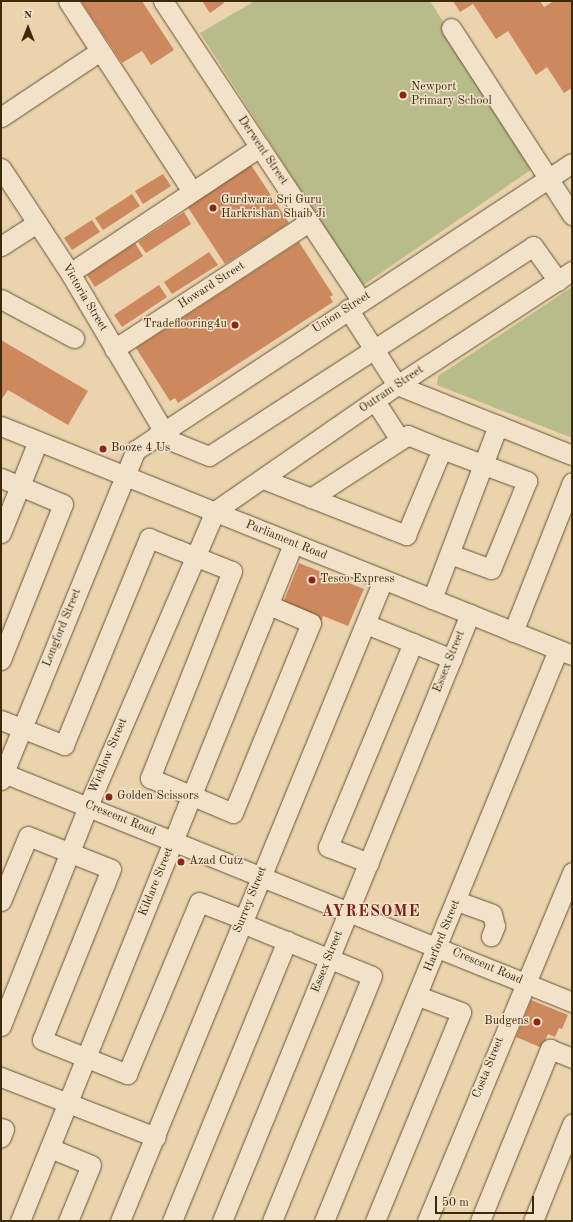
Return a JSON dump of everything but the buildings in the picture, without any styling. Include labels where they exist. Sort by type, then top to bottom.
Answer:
[{"type":"street","points":[[68,1],[191,190]]},
{"type":"street","name":"Derwent Street","points":[[163,1],[310,222],[355,304],[374,349],[397,385]]},
{"type":"street","points":[[451,28],[572,215]]},
{"type":"street","points":[[1,118],[100,51]]},
{"type":"street","points":[[70,273],[191,190],[260,147]]},
{"type":"street","name":"Union Street","points":[[125,475],[136,450],[160,432],[572,163]]},
{"type":"street","name":"Victoria Street","points":[[1,168],[70,273],[160,432]]},
{"type":"street","name":"Howard Street","points":[[114,349],[310,222]]},
{"type":"street","points":[[1,246],[37,223]]},
{"type":"street","points":[[160,432],[209,456],[533,246],[565,276]]},
{"type":"street","name":"Outram Street","points":[[215,512],[397,385],[565,276]]},
{"type":"street","points":[[1,299],[74,338]]},
{"type":"street","points":[[397,385],[572,455]]},
{"type":"street","points":[[374,401],[400,440]]},
{"type":"street","points":[[432,599],[498,425]]},
{"type":"street","name":"Parliament Road","points":[[1,426],[565,652]]},
{"type":"street","points":[[311,498],[408,435],[527,481],[491,569],[450,554]]},
{"type":"street","points":[[1,533],[38,441]]},
{"type":"street","points":[[263,479],[406,535],[442,449]]},
{"type":"street","name":"Longford Street","points":[[2,775],[125,475]]},
{"type":"street","points":[[1,478],[63,504],[1,660]]},
{"type":"street","points":[[514,632],[572,482]]},
{"type":"street","name":"Wicklow Street","points":[[1,1026],[88,806],[215,512]]},
{"type":"street","points":[[1,720],[64,745],[149,538],[196,556],[232,571],[150,778],[233,813],[311,623],[269,605]]},
{"type":"street","name":"Kildare Street","points":[[20,1221],[293,544]]},
{"type":"street","name":"Surrey Street","points":[[120,1221],[156,1137],[260,877],[279,836],[383,580]]},
{"type":"street","name":"Essex Street","points":[[222,1221],[470,614]]},
{"type":"street","points":[[366,624],[452,659]]},
{"type":"street","points":[[369,863],[328,847],[413,643]]},
{"type":"street","name":"Harford Street","points":[[324,1221],[457,901],[565,652]]},
{"type":"street","name":"Crescent Road","points":[[2,775],[88,806],[174,840],[348,914],[439,947],[572,1002]]},
{"type":"street","points":[[1,901],[28,836],[111,869],[42,1040],[127,1074],[198,902],[372,976],[272,1221]]},
{"type":"street","name":"Costa Street","points":[[427,1221],[524,983],[572,872]]},
{"type":"street","points":[[457,901],[492,914],[495,926],[491,936]]},
{"type":"street","points":[[172,1221],[287,941]]},
{"type":"street","points":[[376,1221],[461,1012],[418,996]]},
{"type":"street","points":[[480,1221],[550,1049],[572,1058]]},
{"type":"street","points":[[1,1077],[156,1137]]},
{"type":"street","points":[[533,1221],[572,1124]]},
{"type":"street","points":[[1,1128],[4,1129],[1,1137]]},
{"type":"street","points":[[50,1148],[91,1165],[68,1221]]},
{"type":"green space","name":"Newport Primary School","points":[[255,1],[430,1],[535,167],[362,286],[200,33]]},
{"type":"green space","points":[[572,287],[572,438],[437,385],[438,376]]},
{"type":"place","name":"Newport Primary School","points":[[403,95]]},
{"type":"place","name":"Gurdwara Sri Guru Harkrishan Shaib Ji","points":[[213,208]]},
{"type":"place","name":"Tradeflooring4u","points":[[235,325]]},
{"type":"place","name":"Booze 4 Us","points":[[103,449]]},
{"type":"place","name":"Tesco Express","points":[[312,580]]},
{"type":"place","name":"Golden Scissors","points":[[109,797]]},
{"type":"place","name":"Azad Cutz","points":[[181,862]]},
{"type":"place","name":"Budgens","points":[[537,1022]]},
{"type":"district","name":"AYRESOME","points":[[371,912]]}]
